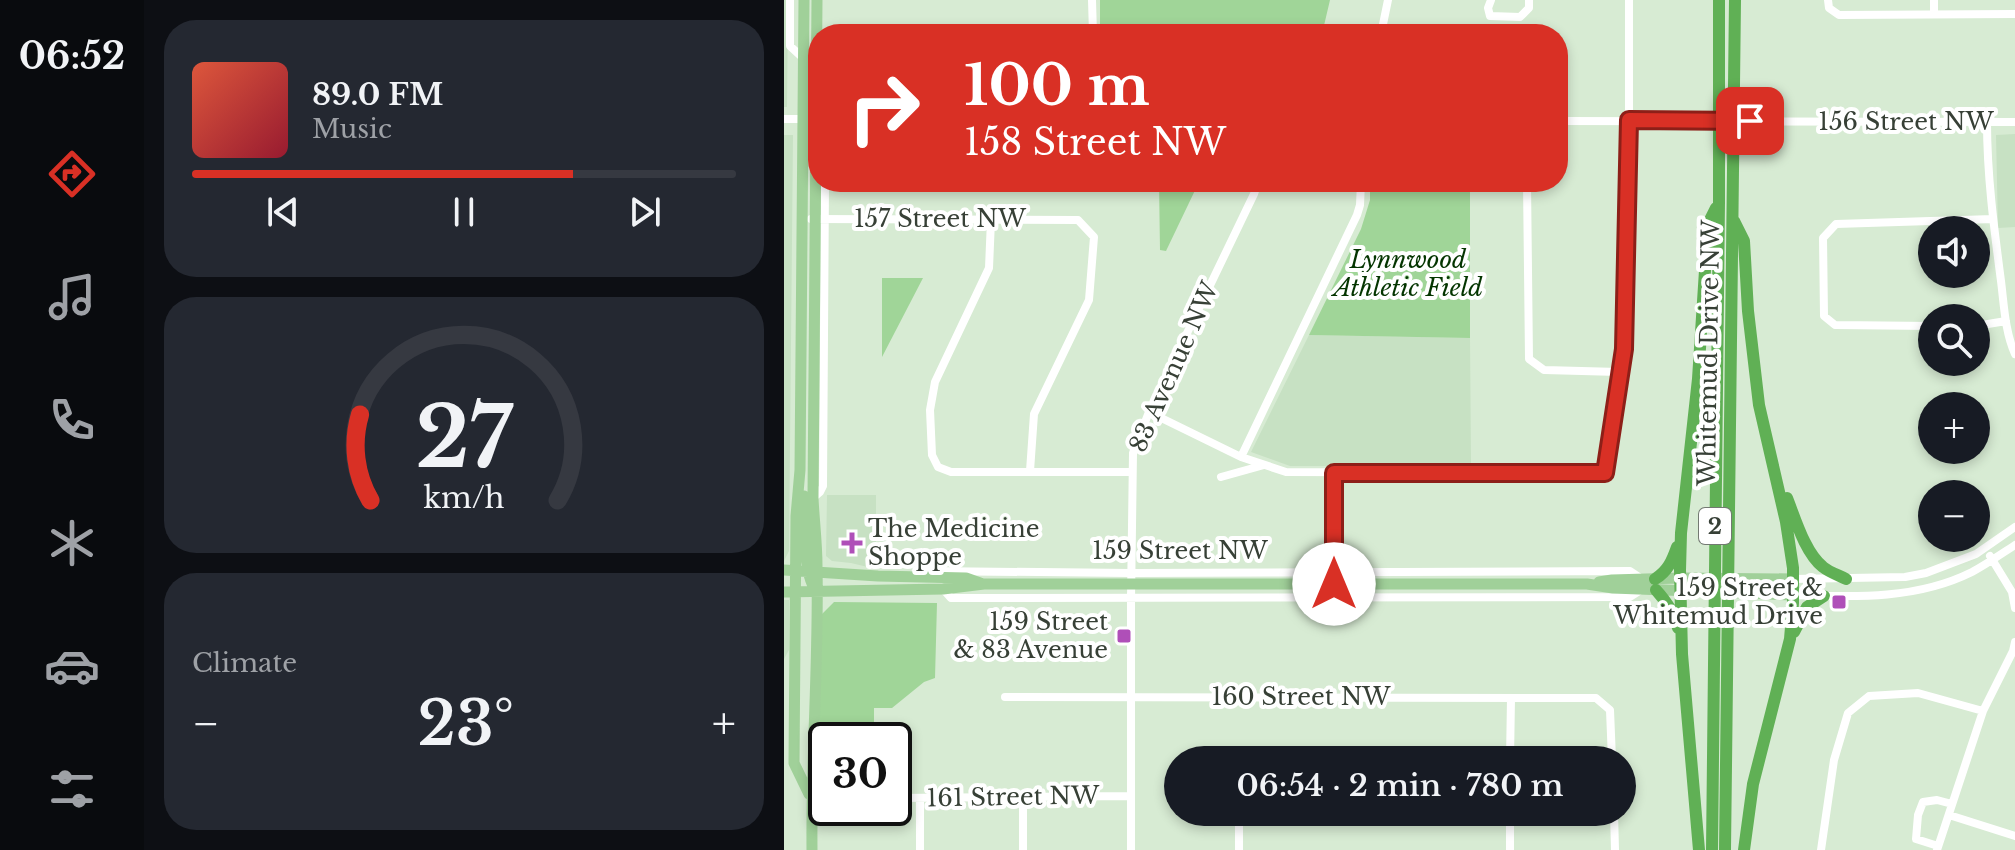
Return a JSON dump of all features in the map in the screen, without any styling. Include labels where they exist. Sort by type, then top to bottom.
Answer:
[{"type":"highway","name":"Whitemud Drive NW","points":[[1712,850],[1719,0]]},
{"type":"highway","name":"Whitemud Drive NW","points":[[1725,850],[1735,0]]},
{"type":"highway","points":[[1699,850],[1682,654],[1681,533],[1695,410],[1708,224],[1719,202]]},
{"type":"highway","points":[[1733,219],[1744,241],[1753,359],[1793,568],[1790,639],[1753,784],[1744,850]]},
{"type":"highway","points":[[1765,430],[1788,501],[1809,549],[1825,569],[1846,579]]},
{"type":"highway","points":[[1681,533],[1669,567],[1649,585],[1663,597],[1676,621],[1682,654]]},
{"type":"highway","points":[[1790,639],[1807,607],[1824,596]]},
{"type":"main road","points":[[804,0],[803,58],[808,92]]},
{"type":"main road","points":[[816,24],[817,0]]},
{"type":"main road","points":[[808,792],[794,763],[790,592],[801,570],[813,498],[813,192]]},
{"type":"main road","points":[[814,219],[800,470],[804,498],[801,570],[817,592],[815,722]]},
{"type":"main road","name":"159 Street NW","points":[[801,570],[966,578],[984,584]]},
{"type":"main road","name":"159 Street NW","points":[[790,592],[943,589],[984,584],[1131,579],[1334,578],[1587,584],[1612,580],[1681,585],[1695,578],[1793,579]]},
{"type":"main road","name":"159 Street NW","points":[[1681,585],[1695,592],[1793,595]]},
{"type":"main road","points":[[812,826],[812,850]]},
{"type":"street","points":[[790,0],[790,46],[803,58]]},
{"type":"street","points":[[1092,0],[1093,24]]},
{"type":"street","points":[[1383,24],[1388,0]]},
{"type":"street","points":[[1491,0],[1488,8],[1490,16],[1520,17],[1529,8],[1529,0]]},
{"type":"street","points":[[1149,412],[1241,457],[1286,472],[1605,473],[1624,349],[1629,0]]},
{"type":"street","points":[[1934,0],[1934,14]]},
{"type":"street","points":[[1828,4],[1839,15],[2015,14]]},
{"type":"street","points":[[784,119],[808,119]]},
{"type":"street","name":"156 Street NW","points":[[1568,121],[2015,122]]},
{"type":"street","points":[[1987,122],[1993,219],[2006,321],[2015,354]]},
{"type":"street","points":[[814,219],[822,192]]},
{"type":"street","name":"83 Avenue NW","points":[[1131,850],[1133,453],[1149,412],[1255,192]]},
{"type":"street","points":[[1241,457],[1357,215],[1361,192]]},
{"type":"street","points":[[1527,192],[1529,359],[1544,370],[1619,372]]},
{"type":"street","name":"157 Street NW","points":[[814,219],[1078,220],[1094,237],[1089,300],[1034,414],[1030,471]]},
{"type":"street","points":[[1918,326],[1835,325],[1824,316],[1823,238],[1836,224],[1993,219]]},
{"type":"street","points":[[991,220],[989,268],[935,382],[930,410],[931,440],[932,455],[938,467],[951,472],[1131,472]]},
{"type":"street","points":[[1990,324],[2006,321]]},
{"type":"street","points":[[1221,477],[1265,465]]},
{"type":"street","points":[[1334,473],[1334,578]]},
{"type":"street","name":"159 Street NW","points":[[1990,545],[2015,527]]},
{"type":"street","name":"159 Street NW","points":[[1793,595],[1882,595],[1928,588],[1972,572],[2015,545]]},
{"type":"street","name":"159 Street NW","points":[[1793,579],[1905,577],[1926,573],[1979,552]]},
{"type":"street","points":[[1988,552],[2012,592],[2015,608]]},
{"type":"street","name":"159 Street NW","points":[[909,577],[919,571],[927,571],[1131,579]]},
{"type":"street","name":"159 Street NW","points":[[943,589],[951,598],[1630,597],[1649,585],[1630,571],[1334,578]]},
{"type":"street","points":[[1952,804],[1937,800],[1923,802],[1918,815],[1916,839],[1938,848],[1983,711],[2015,642]]},
{"type":"street","points":[[1821,850],[1834,760],[1848,713],[1869,696],[1918,693],[1983,711]]},
{"type":"street","name":"160 Street NW","points":[[1005,697],[1596,698],[1610,710],[1611,746]]},
{"type":"street","points":[[1510,746],[1511,698]]},
{"type":"street","points":[[1023,796],[1023,850]]},
{"type":"street","name":"161 Street NW","points":[[912,798],[1131,796]]},
{"type":"street","points":[[920,798],[920,850]]},
{"type":"street","points":[[1949,815],[2015,836]]},
{"type":"street","points":[[1239,826],[1239,850]]},
{"type":"street","points":[[1510,826],[1510,850]]},
{"type":"street","points":[[1614,826],[1615,850]]},
{"type":"shaded area","points":[[784,0],[788,0],[787,107],[784,107]]},
{"type":"shaded area","points":[[2015,134],[2015,227],[1998,228],[1996,135]]},
{"type":"shaded area","points":[[784,135],[793,135],[789,551],[784,561]]},
{"type":"shaded area","points":[[1309,335],[1470,338],[1471,466],[1290,466],[1251,452]]},
{"type":"shaded area","points":[[827,495],[876,495],[876,569],[832,561],[826,556]]},
{"type":"shaded area","points":[[784,600],[789,600],[789,650],[784,659]]},
{"type":"green space","points":[[1100,0],[1330,0],[1324,24],[1100,24]]},
{"type":"green space","points":[[1159,192],[1194,192],[1166,251],[1160,250]]},
{"type":"green space","name":"Lynnwood Athletic Field","points":[[1370,192],[1470,192],[1470,338],[1309,335],[1361,229]]},
{"type":"green space","points":[[882,278],[923,278],[882,357]]},
{"type":"green space","points":[[834,602],[937,603],[935,678],[924,682],[892,708],[874,708],[874,722],[820,722],[820,616]]},
{"type":"place","name":"The Medicine Shoppe","points":[[852,543]]},
{"type":"place","name":"159 Street & Whitemud Drive","points":[[1839,602]]},
{"type":"place","name":"159 Street & 83 Avenue","points":[[1124,636]]},
{"type":"route","points":[[1334,584],[1334,473],[1605,473],[1624,349],[1629,120],[1750,121]]}]
